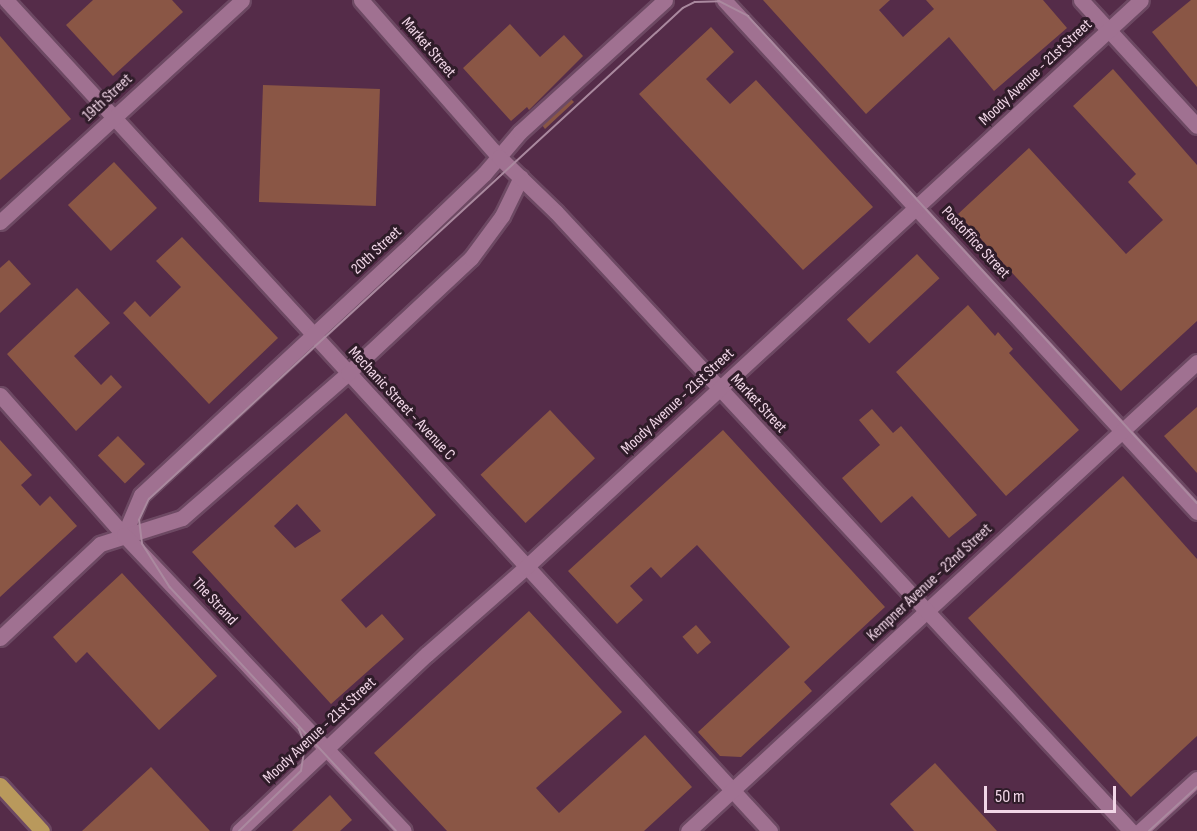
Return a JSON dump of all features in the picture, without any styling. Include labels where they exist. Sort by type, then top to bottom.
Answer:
[{"type":"main road","points":[[0,785],[42,831]]},
{"type":"street","name":"Mechanic Street - Avenue C","points":[[6,0],[770,831]]},
{"type":"street","name":"19th Street","points":[[0,222],[242,0]]},
{"type":"street","name":"Market Street","points":[[361,0],[499,157],[521,177],[1131,831]]},
{"type":"street","name":"20th Street","points":[[124,535],[141,495],[499,157],[520,132],[665,0]]},
{"type":"street","name":"Postoffice Street","points":[[724,0],[1124,430],[1197,512]]},
{"type":"street","points":[[1081,0],[1197,126]]},
{"type":"street","name":"Moody Avenue - 21st Street","points":[[239,831],[329,749],[427,654],[526,567],[1142,0]]},
{"type":"street","points":[[0,638],[100,544],[182,518],[348,373],[471,258],[502,216],[521,177]]},
{"type":"street","name":"Kempner Avenue - 22nd Street","points":[[688,831],[1197,362]]},
{"type":"street","name":"The Strand","points":[[0,395],[124,535],[329,749],[404,831]]},
{"type":"street","points":[[1140,831],[1197,779]]},
{"type":"building","points":[[93,0],[172,0],[183,12],[113,76],[66,25]]},
{"type":"building","points":[[763,0],[890,0],[879,10],[903,37],[934,9],[926,0],[1043,0],[1067,28],[994,91],[949,37],[866,114]]},
{"type":"building","points":[[1191,0],[1197,0],[1197,87],[1152,32]]},
{"type":"building","points":[[510,24],[540,57],[564,35],[583,56],[529,110],[527,107],[511,121],[463,68]]},
{"type":"building","points":[[711,27],[734,52],[706,79],[730,104],[756,80],[873,207],[803,270],[639,94]]},
{"type":"building","points":[[0,36],[71,119],[0,180]]},
{"type":"building","points":[[1113,69],[1197,165],[1197,321],[1121,391],[958,214],[1029,148],[1126,254],[1163,220],[1128,182],[1136,174],[1073,106]]},
{"type":"building","points":[[263,85],[380,89],[376,206],[259,202]]},
{"type":"building","points":[[571,99],[574,102],[545,129],[542,125]]},
{"type":"building","points":[[114,162],[157,208],[111,251],[68,205]]},
{"type":"building","points":[[182,237],[278,338],[209,404],[123,313],[135,301],[150,317],[181,287],[156,261]]},
{"type":"building","points":[[917,254],[940,278],[869,344],[847,319]]},
{"type":"building","points":[[9,260],[31,284],[0,313],[0,268]]},
{"type":"building","points":[[77,288],[110,323],[74,356],[101,385],[111,375],[122,387],[76,431],[7,354]]},
{"type":"building","points":[[968,305],[995,336],[998,332],[1013,349],[1009,353],[1079,430],[1006,496],[896,372]]},
{"type":"building","points":[[1197,407],[1197,473],[1164,436]]},
{"type":"building","points":[[872,409],[893,433],[901,426],[977,515],[949,538],[912,496],[881,523],[842,478],[880,445],[859,420]]},
{"type":"building","points":[[550,410],[595,458],[526,523],[481,475]]},
{"type":"building","points":[[346,413],[436,515],[341,600],[366,628],[382,614],[404,639],[331,704],[192,552]],"holes":[[[297,504],[321,531],[295,548],[274,526]]]},
{"type":"building","points":[[723,430],[885,607],[804,682],[812,691],[741,757],[720,756],[698,732],[790,647],[697,545],[661,578],[651,567],[630,586],[643,600],[617,624],[568,571]]},
{"type":"building","points":[[118,436],[145,464],[125,484],[98,455]]},
{"type":"building","points":[[0,440],[32,475],[21,485],[40,506],[50,496],[77,526],[0,597]]},
{"type":"building","points":[[1123,476],[1197,559],[1197,736],[1131,797],[968,618]]},
{"type":"building","points":[[122,573],[217,676],[159,730],[87,652],[76,663],[53,637]]},
{"type":"building","points":[[529,611],[622,712],[536,788],[559,813],[645,735],[692,787],[644,831],[447,831],[374,753]]},
{"type":"building","points":[[696,625],[711,642],[698,654],[682,637]]},
{"type":"building","points":[[935,763],[997,831],[914,831],[890,804]]},
{"type":"building","points":[[151,767],[210,831],[82,831]]},
{"type":"building","points":[[330,795],[352,820],[340,831],[292,831]]},
{"type":"tram line","points":[[396,831],[170,588],[142,544],[139,520],[149,499],[683,8],[695,2],[719,1],[748,16],[1197,503]]},
{"type":"tram line","points":[[239,831],[301,771],[305,745],[299,729]]},
{"type":"tram line","points":[[1149,831],[1197,787]]}]
